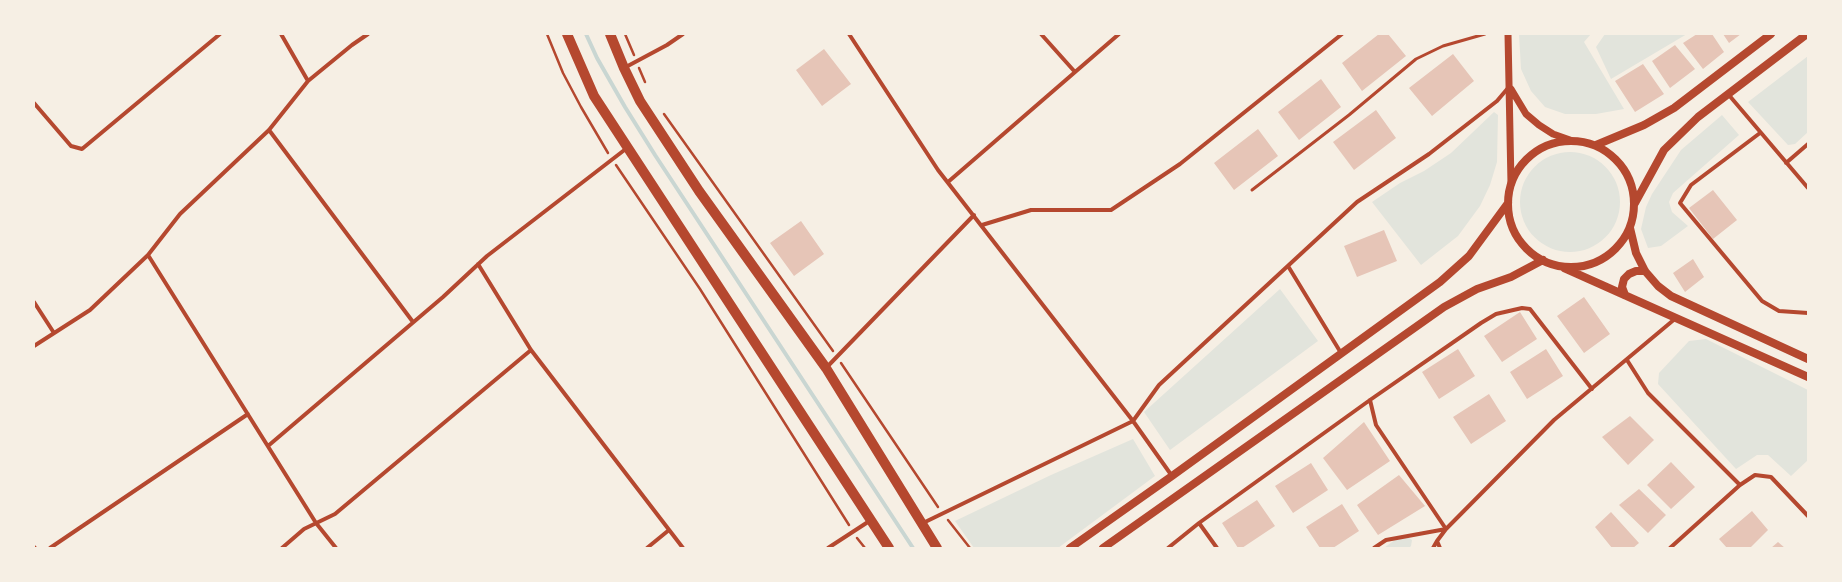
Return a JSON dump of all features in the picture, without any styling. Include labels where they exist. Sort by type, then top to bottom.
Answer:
[{"type":"main road","points":[[567,34],[594,96],[890,548]]},
{"type":"main road","points":[[610,34],[640,101],[699,191],[826,368],[937,548]]},
{"type":"main road","points":[[1596,145],[1644,125],[1674,108],[1771,34]]},
{"type":"main road","points":[[1559,266],[1577,267],[1594,263],[1609,255],[1621,243],[1630,228],[1635,203],[1664,150],[1698,117],[1727,93],[1807,34]]},
{"type":"main road","points":[[1635,203],[1632,185],[1624,168],[1611,154],[1596,145],[1583,141],[1570,140],[1551,144],[1534,152],[1520,166],[1511,184],[1508,203],[1511,221],[1518,237],[1529,250],[1543,260],[1808,377]]},
{"type":"main road","points":[[1070,548],[1440,282],[1469,256],[1508,203]]},
{"type":"main road","points":[[1630,228],[1636,253],[1645,271],[1658,286],[1671,296],[1808,359]]},
{"type":"main road","points":[[1103,548],[1444,308],[1477,289],[1511,276],[1543,260]]},
{"type":"main road","points":[[1625,295],[1622,287],[1624,279],[1628,274],[1636,271],[1645,271]]},
{"type":"street","points":[[34,103],[71,146],[82,149],[220,34]]},
{"type":"street","points":[[281,34],[308,81]]},
{"type":"street","points":[[34,346],[90,310],[148,255],[180,214],[268,130],[308,81],[352,45],[368,34]]},
{"type":"street","points":[[624,68],[667,46],[683,34]]},
{"type":"street","points":[[850,34],[938,170],[1133,421],[1172,476]]},
{"type":"street","points":[[1041,34],[1075,72]]},
{"type":"street","points":[[948,182],[1119,34]]},
{"type":"street","points":[[982,225],[1031,210],[1111,210],[1180,164],[1342,34]]},
{"type":"street","points":[[1508,34],[1511,184]]},
{"type":"street","points":[[1510,87],[1526,114],[1553,134],[1570,140]]},
{"type":"street","points":[[922,524],[1133,421],[1159,386],[1358,202],[1429,154],[1497,101],[1510,87]]},
{"type":"street","points":[[1727,93],[1808,188]]},
{"type":"street","points":[[268,130],[413,322]]},
{"type":"street","points":[[1760,133],[1691,185],[1680,203],[1762,301],[1779,311],[1808,313]]},
{"type":"street","points":[[1786,163],[1808,144]]},
{"type":"street","points":[[268,446],[413,322],[478,264],[627,148]]},
{"type":"street","points":[[826,368],[974,216]]},
{"type":"street","points":[[148,255],[316,524],[336,548]]},
{"type":"street","points":[[478,264],[531,350],[683,548]]},
{"type":"street","points":[[1288,266],[1341,354]]},
{"type":"street","points":[[34,302],[54,333]]},
{"type":"street","points":[[1168,548],[1199,523],[1370,400],[1496,314],[1522,308],[1530,309],[1592,389]]},
{"type":"street","points":[[1433,548],[1446,529],[1554,420],[1676,318]]},
{"type":"street","points":[[282,548],[304,529],[335,514],[531,350]]},
{"type":"street","points":[[1627,360],[1648,393],[1740,485]]},
{"type":"street","points":[[1370,400],[1376,425],[1446,529]]},
{"type":"street","points":[[50,548],[248,414]]},
{"type":"street","points":[[1670,548],[1740,485],[1755,476],[1771,477],[1808,516]]},
{"type":"street","points":[[828,548],[871,520]]},
{"type":"street","points":[[1199,523],[1217,548]]},
{"type":"street","points":[[1374,548],[1386,540],[1446,529]]},
{"type":"street","points":[[646,548],[670,530]]},
{"type":"street","points":[[1437,541],[1440,548]]},
{"type":"lane","points":[[1252,190],[1349,115],[1416,59],[1443,46],[1485,34]]},
{"type":"path","points":[[547,34],[563,73],[612,160],[700,289],[865,548]]},
{"type":"path","points":[[625,34],[648,89]]},
{"type":"path","points":[[661,109],[837,357],[943,514],[970,548]]},
{"type":"shaded area","points":[[1519,34],[1591,34],[1584,42],[1624,109],[1596,114],[1565,114],[1545,107],[1531,91],[1521,69]]},
{"type":"shaded area","points":[[1605,34],[1687,34],[1611,79],[1596,47]]},
{"type":"shaded area","points":[[1808,56],[1808,132],[1795,144],[1788,145],[1748,102]]},
{"type":"shaded area","points":[[1494,112],[1498,115],[1497,162],[1490,185],[1480,206],[1458,236],[1421,265],[1372,202],[1400,183],[1424,171],[1451,153]]},
{"type":"shaded area","points":[[1722,115],[1739,135],[1673,193],[1669,202],[1672,212],[1688,226],[1661,246],[1648,248],[1641,229],[1646,207],[1652,194],[1681,150]]},
{"type":"shaded area","points":[[1570,152],[1580,153],[1598,160],[1612,174],[1619,192],[1619,212],[1612,230],[1598,244],[1580,251],[1570,252],[1560,251],[1542,244],[1528,230],[1521,212],[1520,202],[1521,192],[1528,174],[1542,160],[1560,153]]},
{"type":"shaded area","points":[[1280,289],[1318,341],[1170,450],[1144,412]]},
{"type":"shaded area","points":[[1706,339],[1808,390],[1808,460],[1791,476],[1768,455],[1757,455],[1736,469],[1658,384],[1659,373],[1689,341]]},
{"type":"shaded area","points":[[1133,439],[1155,476],[1058,548],[974,548],[955,521],[1051,475]]},
{"type":"shaded area","points":[[1400,536],[1406,536],[1412,540],[1409,548],[1384,548]]},
{"type":"building","points":[[1379,34],[1388,34],[1406,56],[1362,91],[1342,63]]},
{"type":"building","points":[[1697,34],[1712,34],[1724,52],[1703,69],[1683,43]]},
{"type":"building","points":[[1723,34],[1741,34],[1729,43]]},
{"type":"building","points":[[1675,45],[1695,69],[1670,88],[1652,61]]},
{"type":"building","points":[[824,49],[851,84],[822,106],[796,70]]},
{"type":"building","points":[[1453,54],[1474,81],[1432,116],[1409,88]]},
{"type":"building","points":[[1643,64],[1664,94],[1635,112],[1615,81]]},
{"type":"building","points":[[1321,79],[1341,107],[1299,140],[1278,112]]},
{"type":"building","points":[[1376,110],[1396,138],[1354,170],[1333,142]]},
{"type":"building","points":[[1258,129],[1278,156],[1234,190],[1214,163]]},
{"type":"building","points":[[1713,190],[1737,220],[1713,239],[1689,208]]},
{"type":"building","points":[[801,221],[824,254],[794,276],[770,243]]},
{"type":"building","points":[[1384,230],[1397,261],[1357,277],[1344,246]]},
{"type":"building","points":[[1693,259],[1704,277],[1685,292],[1673,273]]},
{"type":"building","points":[[1584,297],[1610,334],[1584,353],[1557,316]]},
{"type":"building","points":[[1520,312],[1537,339],[1502,362],[1484,336]]},
{"type":"building","points":[[1458,349],[1475,376],[1439,399],[1422,372]]},
{"type":"building","points":[[1546,349],[1563,376],[1527,399],[1510,372]]},
{"type":"building","points":[[1489,394],[1506,421],[1471,444],[1453,417]]},
{"type":"building","points":[[1630,416],[1654,440],[1628,465],[1602,437]]},
{"type":"building","points":[[1364,422],[1390,461],[1347,490],[1323,458]]},
{"type":"building","points":[[1671,462],[1695,487],[1671,509],[1647,485]]},
{"type":"building","points":[[1311,463],[1328,490],[1293,513],[1275,486]]},
{"type":"building","points":[[1399,475],[1425,506],[1378,535],[1357,505]]},
{"type":"building","points":[[1639,489],[1666,515],[1648,533],[1619,505]]},
{"type":"building","points":[[1257,500],[1275,526],[1242,548],[1238,548],[1222,523]]},
{"type":"building","points":[[1342,504],[1359,531],[1333,548],[1320,548],[1306,527]]},
{"type":"building","points":[[1752,511],[1768,530],[1750,548],[1727,548],[1719,539]]},
{"type":"building","points":[[1611,512],[1639,543],[1633,548],[1612,548],[1595,527]]},
{"type":"building","points":[[1778,542],[1785,548],[1771,548]]},
{"type":"waterway","points":[[586,34],[597,58],[655,155],[913,548]]}]
